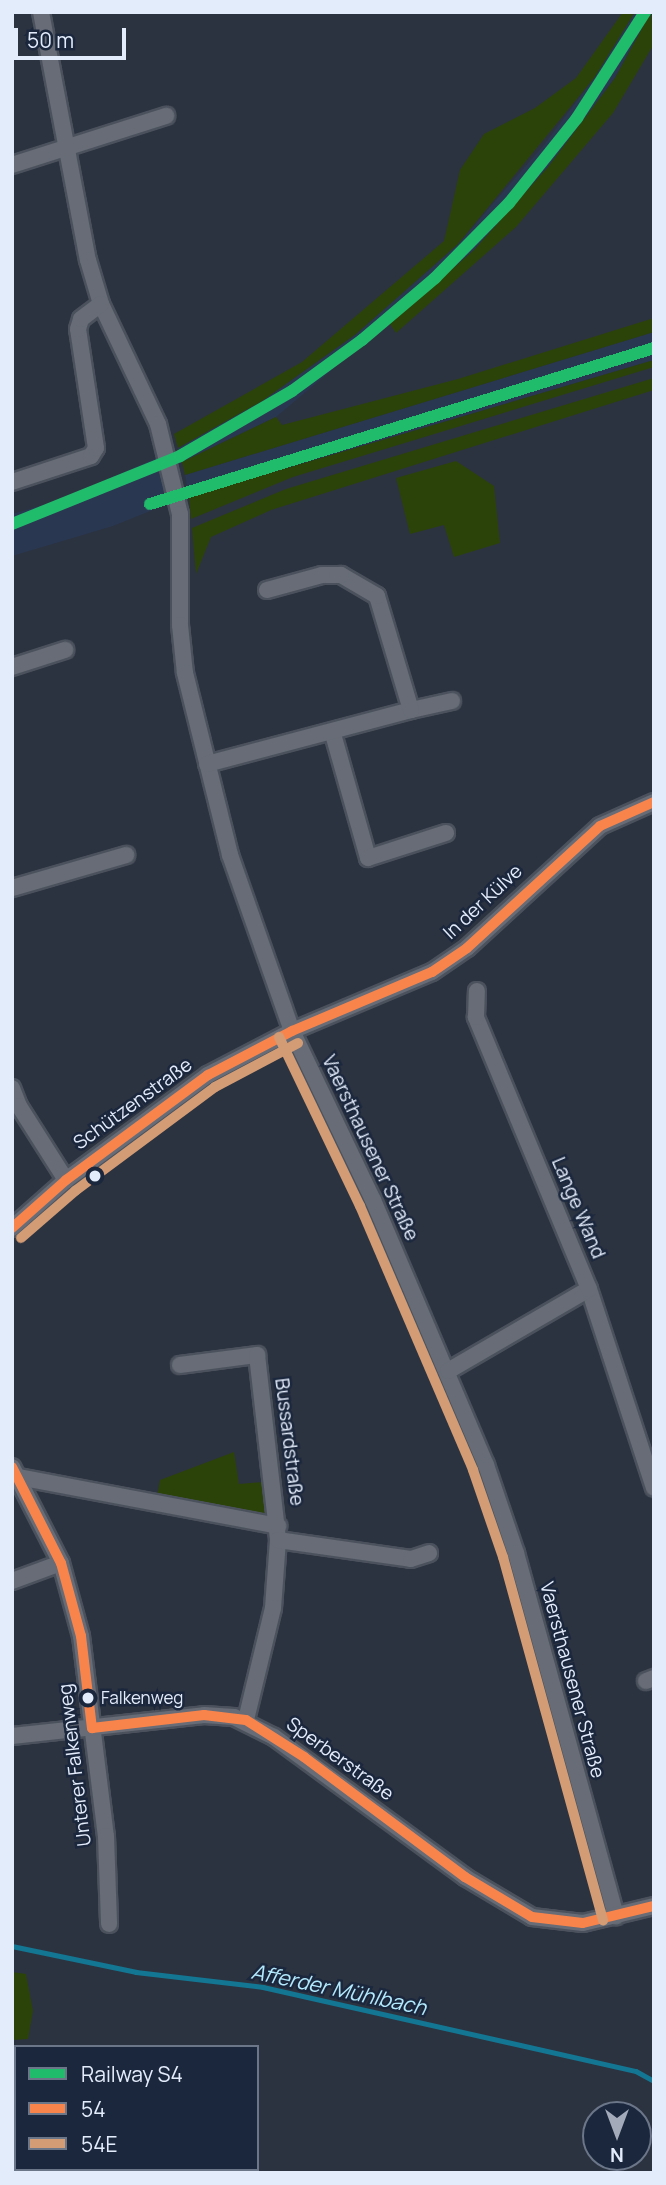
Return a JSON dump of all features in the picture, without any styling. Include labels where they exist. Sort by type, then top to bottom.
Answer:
[{"type":"street","name":"Vaersthausener Straße","points":[[39,12],[65,147],[101,304],[165,445],[182,537],[180,625],[185,673],[230,855],[292,1031],[373,1200],[448,1371],[510,1534],[617,1916]]},
{"type":"street","points":[[12,165],[166,116]]},
{"type":"street","points":[[12,482],[91,456],[96,448],[78,329],[81,319],[101,304]]},
{"type":"street","points":[[267,590],[323,575],[341,575],[377,596],[411,710]]},
{"type":"street","points":[[12,667],[65,650]]},
{"type":"street","points":[[207,764],[452,701]]},
{"type":"street","points":[[332,734],[368,858],[446,832]]},
{"type":"street","name":"In der Külve","points":[[292,1031],[432,972],[467,948],[600,826],[654,802]]},
{"type":"street","points":[[12,888],[126,855]]},
{"type":"street","name":"Lange Wand","points":[[448,1371],[589,1289],[476,1017],[477,992]]},
{"type":"street","name":"Schützenstraße","points":[[12,1228],[66,1180],[208,1075],[292,1031]]},
{"type":"street","points":[[12,1088],[19,1107],[66,1180]]},
{"type":"street","points":[[589,1289],[654,1488]]},
{"type":"street","name":"Bussardstraße","points":[[180,1365],[257,1355],[278,1533],[273,1608],[246,1720]]},
{"type":"street","name":"Unterer Falkenweg","points":[[16,1472],[148,1503]]},
{"type":"street","name":"Unterer Falkenweg","points":[[16,1472],[61,1563],[81,1636],[106,1836],[109,1924]]},
{"type":"street","name":"Bussardstraße","points":[[148,1503],[278,1533],[411,1559],[429,1553]]},
{"type":"street","points":[[12,1581],[61,1563]]},
{"type":"street","name":"Sperberstraße","points":[[12,1735],[204,1715],[246,1720],[304,1757],[507,1906],[555,1922],[583,1923],[654,1906]]},
{"type":"shaded area","points":[[635,12],[651,12],[615,78],[548,167],[474,250],[276,417],[182,462],[178,448],[262,401],[356,334],[458,244],[543,146],[594,78]]},
{"type":"shaded area","points":[[654,332],[654,360],[189,497],[185,475]]},
{"type":"shaded area","points":[[159,457],[170,503],[113,526],[12,556],[12,514],[57,501]]},
{"type":"green space","points":[[623,12],[635,12],[594,78],[458,244],[356,334],[262,401],[178,448],[174,434],[302,362],[444,241],[460,170],[484,134],[535,108],[576,78]]},
{"type":"green space","points":[[651,12],[654,44],[613,113],[516,227],[396,333],[390,324],[474,250],[548,167],[615,78]]},
{"type":"green space","points":[[654,318],[654,332],[185,475],[182,462],[276,417],[282,425],[458,379]]},
{"type":"green space","points":[[654,360],[654,367],[293,477],[191,519],[189,497]]},
{"type":"green space","points":[[654,378],[654,390],[271,510],[211,537],[196,574],[192,528],[286,489]]},
{"type":"green space","points":[[456,461],[494,486],[500,543],[454,557],[444,525],[410,534],[396,478]]},
{"type":"green space","points":[[234,1452],[239,1484],[263,1482],[266,1517],[157,1496],[160,1480]]},
{"type":"green space","points":[[12,1972],[26,1974],[33,2011],[28,2039],[12,2040]]},
{"type":"waterway","name":"Afferder Mühlbach","points":[[12,1946],[136,1972],[263,1987],[636,2071],[654,2081]]},
{"type":"rail line","name":"S4","points":[[12,524],[180,456],[292,391],[362,340],[435,278],[509,203],[577,118],[645,12]]},
{"type":"rail line","name":"S4","points":[[150,504],[654,348]]},
{"type":"transit line","name":"54","points":[[12,1228],[66,1180],[208,1075],[292,1031],[432,972],[467,948],[600,826],[654,802]]},
{"type":"transit line","name":"54E","points":[[279,1037],[360,1206],[473,1470],[503,1557],[603,1920]]},
{"type":"transit line","name":"54E","points":[[21,1238],[75,1191],[215,1087],[298,1043]]},
{"type":"transit line","name":"54","points":[[12,1467],[61,1563],[81,1636],[92,1728]]},
{"type":"transit line","name":"54","points":[[92,1728],[204,1715],[246,1720],[304,1757],[465,1877],[532,1917],[583,1923],[654,1906]]},
{"type":"place","name":"Falkenweg","points":[[88,1698]]}]
